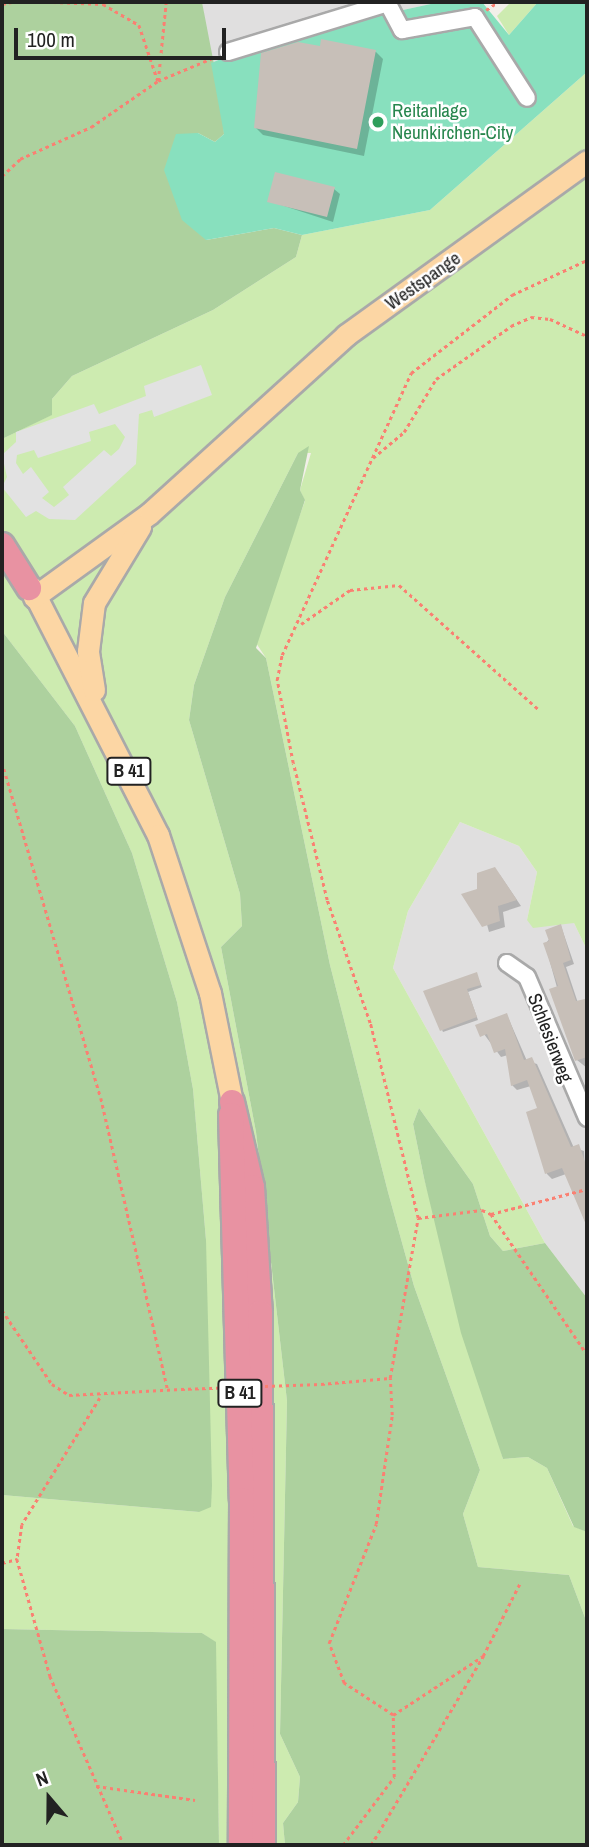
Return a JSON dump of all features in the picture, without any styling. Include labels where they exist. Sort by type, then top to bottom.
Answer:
[{"type":"highway","name":"B 41","points":[[2,545],[32,593]]},
{"type":"highway","name":"B 41","points":[[232,1101],[228,1170],[242,1500],[241,1845]]},
{"type":"highway","name":"B 41","points":[[232,1101],[252,1187],[260,1313],[263,1845]]},
{"type":"main road","name":"Westspange","points":[[150,513],[346,335],[587,161]]},
{"type":"main road","points":[[32,593],[150,513]]},
{"type":"main road","points":[[98,709],[88,651],[94,603],[150,513]]},
{"type":"main road","name":"B 41","points":[[32,593],[98,709],[179,892],[210,993],[232,1101]]},
{"type":"street","points":[[228,52],[388,2],[393,22],[411,31],[475,17],[527,98]]},
{"type":"street","name":"Schlesierweg","points":[[508,962],[527,977],[587,1118]]},
{"type":"path","points":[[2,4],[12,2]]},
{"type":"path","points":[[53,2],[103,4],[139,25],[158,81]]},
{"type":"path","points":[[158,81],[166,2]]},
{"type":"path","points":[[2,176],[20,159],[91,127],[158,81],[228,52]]},
{"type":"path","points":[[393,1715],[344,1684],[329,1643],[376,1524],[393,1415],[390,1378],[418,1218],[370,1023],[327,900],[293,763],[278,680],[282,655],[299,626],[390,415],[411,373],[512,295],[587,260]]},
{"type":"path","points":[[371,460],[404,432],[436,379],[500,332],[531,317],[587,336]]},
{"type":"path","points":[[299,626],[350,590],[399,585],[538,709]]},
{"type":"path","points":[[2,762],[101,1098],[168,1390]]},
{"type":"path","points":[[491,1214],[587,1189]]},
{"type":"path","points":[[418,1218],[482,1210],[491,1214],[587,1354]]},
{"type":"path","points":[[2,1310],[52,1384],[69,1395],[100,1398],[181,1389],[321,1384],[390,1378]]},
{"type":"path","points":[[100,1398],[22,1525],[17,1559],[50,1676],[124,1845]]},
{"type":"path","points":[[2,1563],[17,1559]]},
{"type":"path","points":[[371,1845],[484,1656],[520,1583]]},
{"type":"path","points":[[393,1715],[484,1656]]},
{"type":"path","points":[[343,1845],[394,1777],[393,1715]]},
{"type":"path","points":[[96,1786],[195,1800]]},
{"type":"shaded area","points":[[202,2],[440,2],[273,38],[211,63]]},
{"type":"shaded area","points":[[201,365],[212,395],[154,417],[152,410],[139,414],[136,464],[75,520],[49,519],[36,511],[26,517],[2,487],[7,477],[2,455],[16,442],[16,432],[94,404],[99,414],[146,396],[144,386]],"holes":[[[115,424],[125,437],[119,449],[111,456],[104,450],[63,487],[69,495],[54,507],[42,498],[49,492],[31,467],[23,474],[16,463],[17,455],[34,450],[38,458],[91,441],[89,432]]]},
{"type":"shaded area","points":[[460,822],[519,846],[537,872],[527,920],[574,923],[587,950],[587,1298],[545,1243],[393,968],[408,911]]},
{"type":"green space","points":[[2,2],[202,2],[223,111],[224,134],[215,142],[198,133],[206,240],[274,228],[302,235],[296,257],[213,310],[72,376],[52,399],[52,415],[2,439]]},
{"type":"green space","name":"Reitanlage Neunkirchen-City","points":[[440,2],[482,2],[509,35],[538,2],[587,2],[587,72],[430,210],[302,235],[274,228],[206,240],[182,220],[164,170],[176,134],[198,133],[215,142],[224,134],[211,63],[273,38]]},
{"type":"green space","points":[[511,2],[538,2],[509,35],[497,16]]},
{"type":"green space","points":[[587,72],[587,950],[574,923],[533,928],[527,920],[537,872],[519,846],[460,822],[408,911],[393,968],[545,1243],[503,1251],[490,1236],[473,1184],[419,1108],[413,1124],[424,1178],[503,1459],[528,1457],[547,1468],[573,1526],[587,1532],[587,1623],[569,1575],[478,1567],[463,1514],[480,1470],[414,1286],[388,1192],[330,965],[266,658],[254,640],[305,501],[300,490],[311,453],[298,453],[225,597],[194,685],[189,720],[240,894],[242,926],[221,947],[256,1132],[287,1401],[280,1734],[300,1777],[298,1802],[283,1823],[285,1845],[219,1845],[215,1642],[202,1633],[2,1629],[2,1495],[199,1512],[206,1240],[193,1089],[177,1002],[132,853],[75,726],[2,631],[2,439],[51,415],[52,399],[72,376],[213,310],[296,257],[302,235],[430,210]]},
{"type":"green space","points":[[309,446],[300,490],[305,500],[256,648],[266,658],[330,965],[388,1192],[414,1286],[480,1470],[463,1514],[478,1567],[569,1575],[587,1623],[587,1845],[285,1845],[283,1823],[298,1802],[300,1777],[280,1734],[287,1401],[256,1132],[221,947],[242,926],[240,894],[189,720],[194,685],[225,597],[298,453]]},
{"type":"green space","points":[[2,631],[75,726],[132,853],[177,1002],[193,1089],[206,1240],[212,1486],[211,1507],[199,1512],[2,1495]]},
{"type":"green space","points":[[419,1108],[473,1184],[490,1236],[503,1251],[545,1243],[587,1298],[587,1532],[574,1527],[547,1468],[528,1457],[503,1459],[461,1333],[413,1124]]},
{"type":"green space","points":[[2,1629],[202,1633],[216,1642],[219,1845],[2,1845]]},
{"type":"building","points":[[321,39],[376,50],[357,149],[254,128],[261,53],[298,42],[320,46]]},
{"type":"building","points":[[275,172],[335,187],[327,217],[267,202]]},
{"type":"building","points":[[495,867],[517,900],[498,906],[500,921],[482,927],[461,894],[477,889],[477,873]]},
{"type":"building","points":[[561,924],[571,960],[563,963],[576,1001],[585,999],[587,1006],[587,1057],[575,1061],[549,989],[558,986],[543,943],[549,941],[545,930]]},
{"type":"building","points":[[477,972],[481,985],[467,989],[477,1017],[440,1031],[423,991]]},
{"type":"building","points":[[507,1013],[524,1060],[532,1057],[571,1147],[579,1144],[587,1168],[587,1227],[562,1168],[545,1174],[526,1112],[537,1108],[527,1080],[511,1086],[505,1049],[494,1053],[487,1034],[480,1037],[475,1025]]},
{"type":"place","name":"Reitanlage Neunkirchen-City","points":[[378,122]]}]
